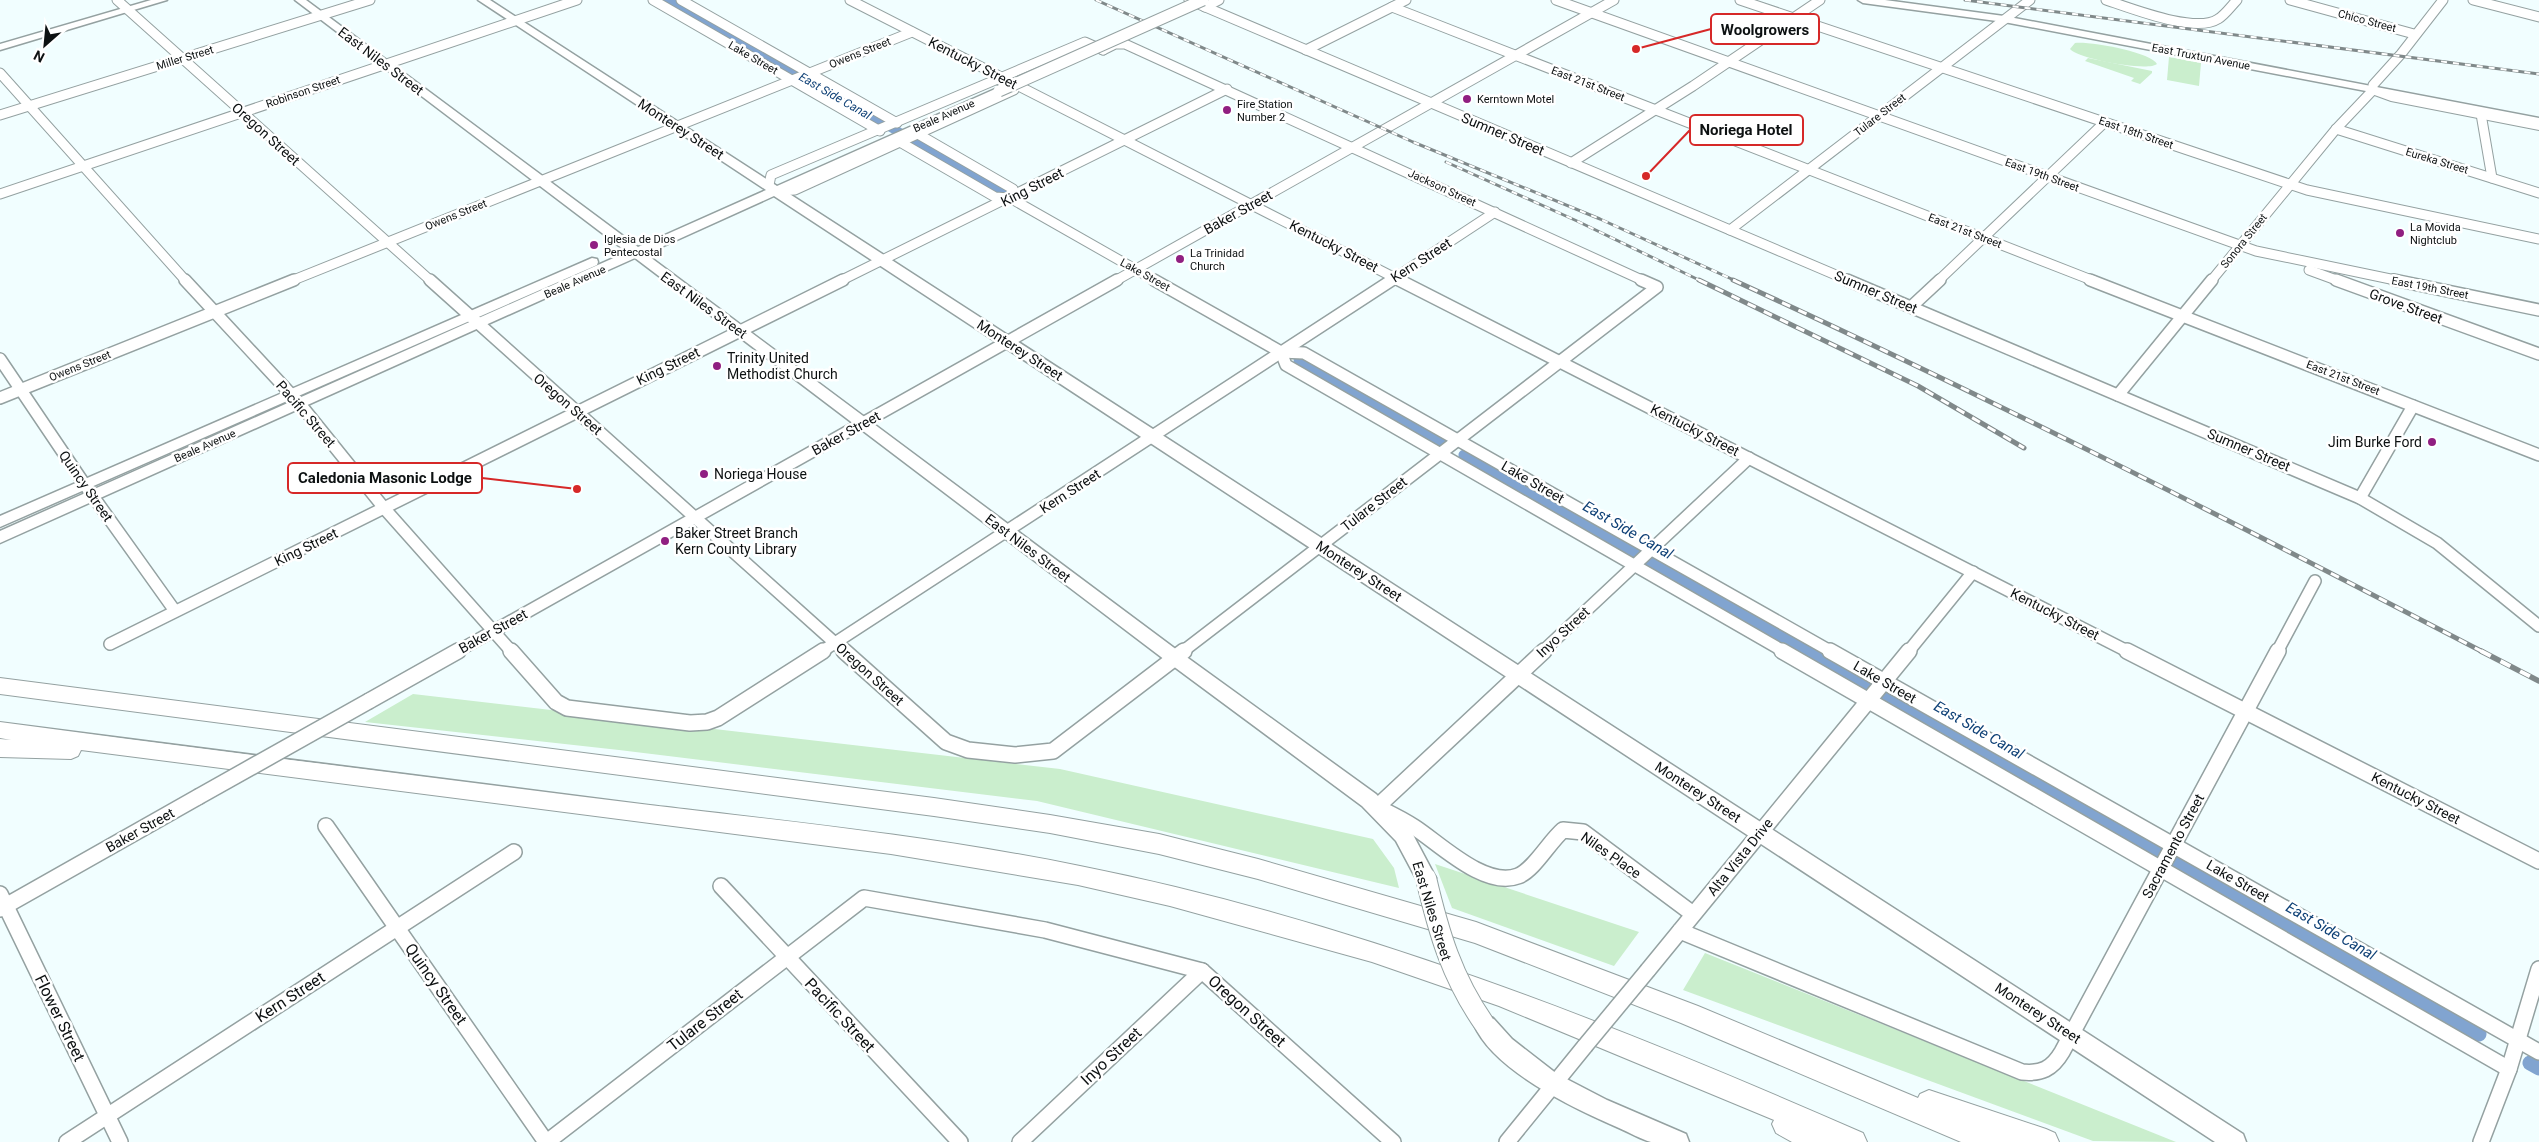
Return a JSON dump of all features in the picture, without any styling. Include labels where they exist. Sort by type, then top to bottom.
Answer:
[{"type":"highway","points":[[2373,88],[2397,86],[2539,113]]},
{"type":"highway","points":[[2373,88],[2395,98],[2539,126]]},
{"type":"highway","points":[[0,686],[934,807],[1050,824],[1158,844],[1258,869],[1476,934],[1689,1014],[1992,1142]]},
{"type":"highway","points":[[0,730],[168,754],[891,844],[1078,874],[1372,951],[1502,996],[1732,1088],[1854,1142]]},
{"type":"highway","points":[[0,748],[168,754]]},
{"type":"highway","points":[[1801,1060],[2046,1142]]},
{"type":"highway","points":[[1732,1088],[1762,1111],[1819,1142]]},
{"type":"main road","points":[[0,47],[162,0]]},
{"type":"main road","name":"East Niles Street","points":[[300,0],[631,251],[1377,807],[1403,835],[1415,855],[1426,878],[1448,963],[1468,1001],[1500,1043],[1524,1066],[1553,1086],[1678,1142]]},
{"type":"main road","name":"Monterey Street","points":[[483,0],[748,172],[760,176],[797,204],[884,261],[2235,1142]]},
{"type":"main road","name":"Beale Avenue","points":[[996,90],[1190,0]]},
{"type":"main road","name":"East Truxtun Avenue","points":[[1863,0],[2007,17]]},
{"type":"main road","name":"East Truxtun Avenue","points":[[1913,0],[2182,50],[2539,122]]},
{"type":"main road","name":"Beale Avenue","points":[[0,522],[88,490],[631,251],[772,184],[1204,3]]},
{"type":"main road","name":"East Truxtun Avenue","points":[[2182,50],[2306,77],[2433,96],[2539,117]]},
{"type":"main road","points":[[795,190],[792,196],[797,204]]},
{"type":"main road","name":"Beale Avenue","points":[[0,537],[88,490]]},
{"type":"street","name":"Oregon Street","points":[[117,0],[388,242],[473,321],[954,747],[1031,757],[1043,756]]},
{"type":"street","name":"Miller Street","points":[[0,115],[370,0]]},
{"type":"street","name":"Robinson Street","points":[[0,194],[577,0]]},
{"type":"street","name":"Lake Street","points":[[653,0],[880,131]]},
{"type":"street","name":"Lake Street","points":[[680,0],[897,123]]},
{"type":"street","name":"Kentucky Street","points":[[850,0],[2539,861]]},
{"type":"street","name":"Sumner Street","points":[[1190,0],[1204,3],[1306,50],[2360,498],[2437,544],[2539,626]]},
{"type":"street","name":"Beale Avenue","points":[[1204,3],[1219,0]]},
{"type":"street","points":[[1306,50],[1406,0]]},
{"type":"street","name":"East 19th Street","points":[[1556,0],[2240,246],[2274,256],[2539,310]]},
{"type":"street","name":"Baker Street","points":[[2,903],[198,797],[1614,0]]},
{"type":"street","name":"East 18th Street","points":[[1740,0],[2307,190],[2539,239]]},
{"type":"street","points":[[1571,162],[1728,62],[1820,0]]},
{"type":"street","name":"Tulare Street","points":[[1730,230],[2030,0]]},
{"type":"street","points":[[2106,0],[2181,21],[2197,23],[2216,20],[2236,0]]},
{"type":"street","name":"Chico Street","points":[[2290,0],[2414,34]]},
{"type":"street","name":"Sonora Street","points":[[2118,395],[2290,184],[2401,54],[2414,34],[2443,0]]},
{"type":"street","points":[[2473,0],[2539,17]]},
{"type":"street","name":"East 21st Street","points":[[1392,7],[2539,455]]},
{"type":"street","name":"Owens Street","points":[[0,398],[912,32]]},
{"type":"street","points":[[772,184],[897,123],[1085,42],[1103,50]]},
{"type":"street","name":"Jackson Street","points":[[795,190],[1115,44],[1125,44],[1657,287]]},
{"type":"street","name":"Pacific Street","points":[[0,73],[214,312],[295,399],[384,508],[560,705],[568,708],[631,716]]},
{"type":"street","name":"King Street","points":[[110,644],[1126,141],[1227,89]]},
{"type":"street","points":[[2480,114],[2492,178]]},
{"type":"street","points":[[1911,307],[2105,122]]},
{"type":"street","name":"Eureka Street","points":[[2336,129],[2539,193]]},
{"type":"street","name":"Lake Street","points":[[918,134],[1013,189],[1010,198]]},
{"type":"street","name":"Lake Street","points":[[900,142],[995,197],[1010,198],[1281,352],[1304,353],[2173,847],[2539,1052]]},
{"type":"street","points":[[772,184],[795,190]]},
{"type":"street","name":"Kern Street","points":[[631,716],[690,723],[708,722],[718,718],[1007,532],[1495,212]]},
{"type":"street","name":"Grove Street","points":[[2274,256],[2539,354]]},
{"type":"street","name":"Tulare Street","points":[[1043,756],[1053,751],[1175,658],[1657,287]]},
{"type":"street","name":"Lake Street","points":[[1281,352],[1286,365],[2509,1070]]},
{"type":"street","name":"Quincy Street","points":[[0,359],[88,490],[175,611]]},
{"type":"street","points":[[2360,498],[2413,406]]},
{"type":"street","name":"Inyo Street","points":[[1377,807],[1749,458]]},
{"type":"street","name":"Alta Vista Drive","points":[[1507,1142],[1973,572]]},
{"type":"street","name":"Sacramento Street","points":[[1680,931],[2022,1072],[2044,1072],[2053,1067],[2072,1035],[2315,581]]},
{"type":"street","name":"Niles Place","points":[[1377,807],[1414,828],[1458,861],[1496,877],[1508,878],[1520,875],[1563,830],[1583,832],[1693,914]]},
{"type":"street","name":"Quincy Street","points":[[326,826],[547,1142]]},
{"type":"street","name":"Kern Street","points":[[67,1142],[514,852]]},
{"type":"street","name":"Pacific Street","points":[[721,886],[786,958],[960,1142]]},
{"type":"street","name":"Oregon Street","points":[[864,898],[1045,930],[1202,971],[1393,1142]]},
{"type":"street","name":"Tulare Street","points":[[547,1142],[864,898]]},
{"type":"street","name":"Flower Street","points":[[2,903],[120,1142]]},
{"type":"street","points":[[2481,1142],[2509,1070],[2539,969]]},
{"type":"street","name":"Inyo Street","points":[[1020,1142],[1202,971]]},
{"type":"green space","points":[[2075,43],[2106,46],[2144,55],[2157,64],[2151,66],[2128,65],[2086,57],[2070,49]]},
{"type":"green space","points":[[2169,57],[2201,63],[2199,86],[2167,80]]},
{"type":"green space","points":[[2088,58],[2152,71],[2152,73],[2140,84],[2131,81],[2134,78],[2085,61]]},
{"type":"green space","points":[[413,694],[1060,769],[1373,839],[1394,868],[1399,888],[1037,801],[619,750],[365,722]]},
{"type":"green space","points":[[1435,864],[1639,932],[1614,966],[1452,908]]},
{"type":"green space","points":[[1705,953],[2176,1142],[2093,1141],[1683,990]]},
{"type":"waterway","name":"East Side Canal","points":[[668,0],[1002,191]]},
{"type":"waterway","name":"East Side Canal","points":[[1299,360],[1443,443]]},
{"type":"waterway","name":"East Side Canal","points":[[1464,455],[1809,652]]},
{"type":"waterway","name":"East Side Canal","points":[[1807,651],[2479,1034]]},
{"type":"waterway","name":"East Side Canal","points":[[2530,1063],[2539,1068]]},
{"type":"railway","points":[[1096,0],[1413,142],[1600,219],[1736,281]]},
{"type":"railway","points":[[1965,0],[2539,74]]},
{"type":"railway","points":[[1446,162],[1577,221],[1701,281]]},
{"type":"railway","points":[[1699,280],[1918,386],[2024,448]]},
{"type":"railway","points":[[1733,280],[1922,369],[2110,461],[2483,652]]},
{"type":"railway","points":[[2481,651],[2539,681]]},
{"type":"place","name":"Woolgrowers","points":[[1636,49]]},
{"type":"place","name":"Kerntown Motel","points":[[1467,99]]},
{"type":"place","name":"Fire Station Number 2","points":[[1227,110]]},
{"type":"place","name":"Noriega Hotel","points":[[1646,176]]},
{"type":"place","name":"La Movida Nightclub","points":[[2400,233]]},
{"type":"place","name":"Iglesia de Dios Pentecostal","points":[[594,245]]},
{"type":"place","name":"La Trinidad Church","points":[[1180,259]]},
{"type":"place","name":"Trinity United Methodist Church","points":[[717,366]]},
{"type":"place","name":"Jim Burke Ford","points":[[2432,442]]},
{"type":"place","name":"Noriega House","points":[[704,474]]},
{"type":"place","name":"Caledonia Masonic Lodge","points":[[577,489]]},
{"type":"place","name":"Baker Street Branch Kern County Library","points":[[665,541]]}]
